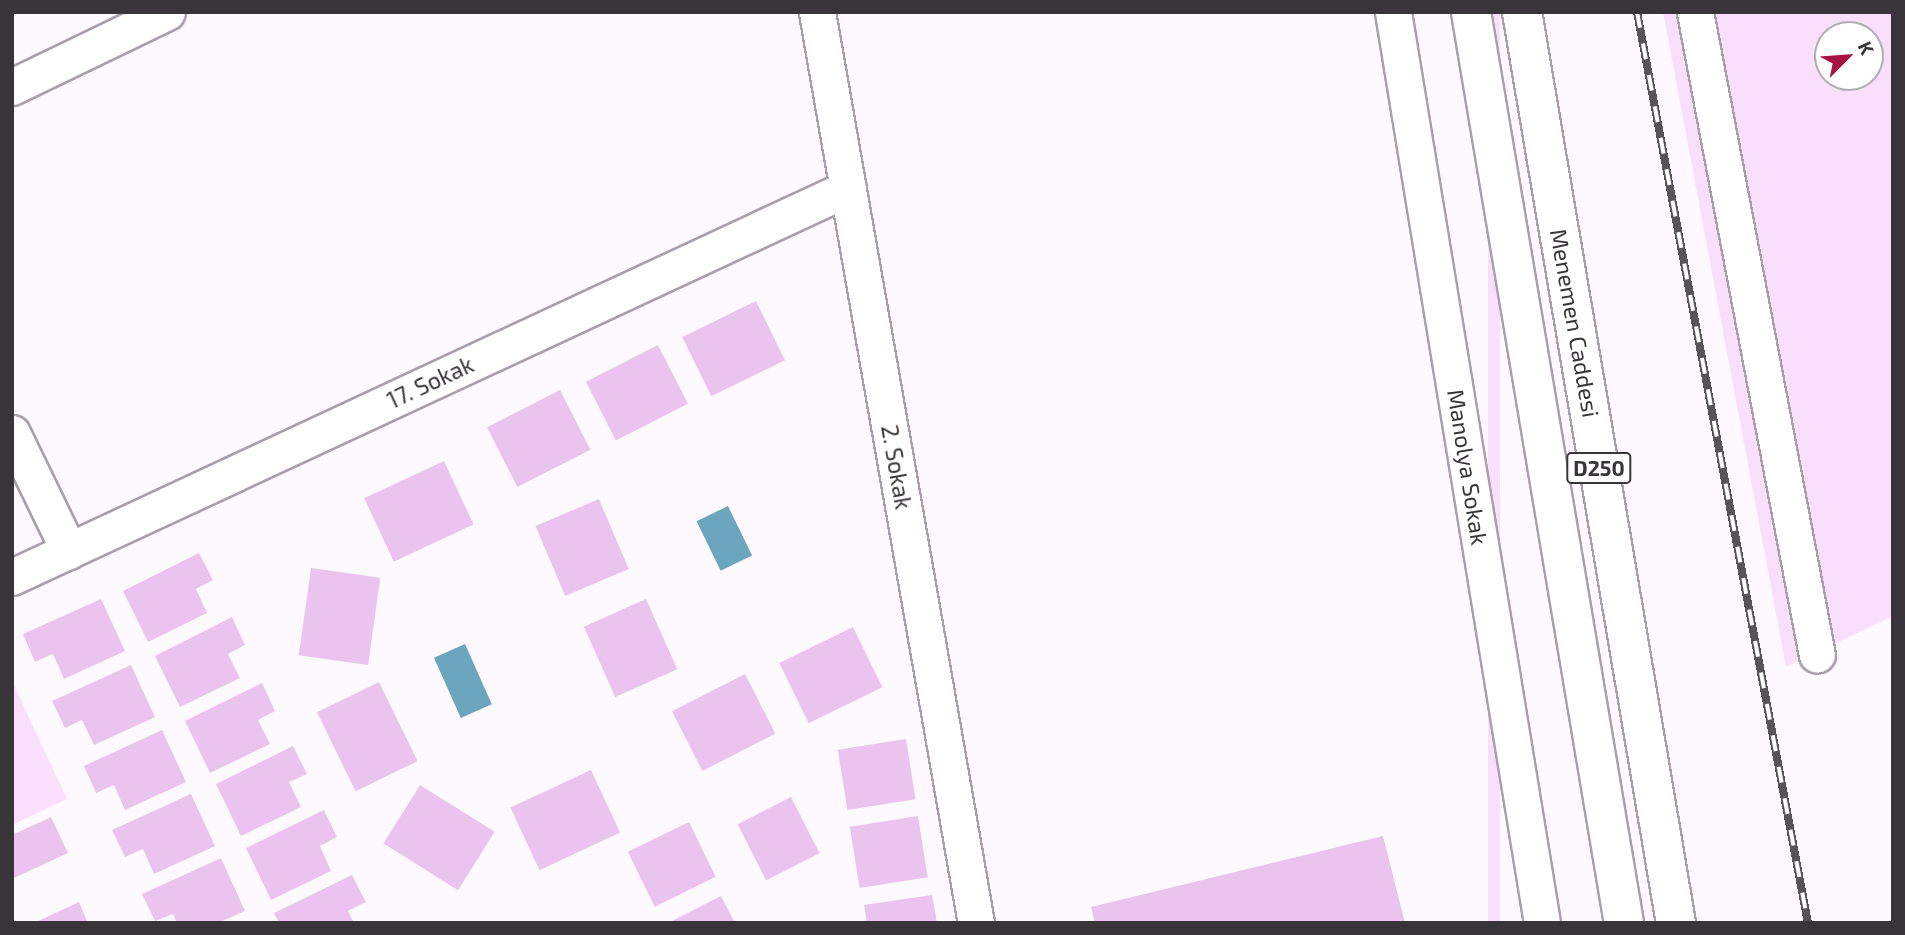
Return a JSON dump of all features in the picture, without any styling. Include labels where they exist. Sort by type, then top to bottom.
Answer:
[{"type":"highway","name":"D250","points":[[1471,12],[1624,923]]},
{"type":"highway","name":"Menemen Caddesi","points":[[1522,12],[1676,923]]},
{"type":"street","points":[[12,87],[167,12]]},
{"type":"street","name":"2. Sokak","points":[[817,12],[976,923]]},
{"type":"street","name":"Manolya Sokak","points":[[1393,12],[1542,923]]},
{"type":"street","points":[[1695,12],[1817,655]]},
{"type":"street","name":"17. Sokak","points":[[12,577],[848,188]]},
{"type":"street","points":[[12,433],[69,551]]},
{"type":"shaded area","points":[[1488,12],[1500,12],[1500,923],[1488,923]]},
{"type":"shaded area","points":[[1663,12],[1893,12],[1893,616],[1786,667]]},
{"type":"shaded area","points":[[12,681],[67,799],[12,825]]},
{"type":"water","points":[[728,506],[752,555],[721,571],[697,521]]},
{"type":"water","points":[[465,644],[492,704],[461,718],[434,658]]},
{"type":"building","points":[[756,301],[785,360],[711,396],[682,337]]},
{"type":"building","points":[[658,345],[688,404],[616,441],[586,382]]},
{"type":"building","points":[[560,390],[590,450],[517,487],[487,427]]},
{"type":"building","points":[[444,461],[474,524],[394,562],[364,498]]},
{"type":"building","points":[[599,499],[629,569],[565,596],[535,526]]},
{"type":"building","points":[[199,553],[213,580],[196,589],[207,613],[148,642],[123,591]]},
{"type":"building","points":[[311,568],[380,578],[368,665],[299,655]]},
{"type":"building","points":[[101,599],[125,651],[64,679],[53,654],[35,662],[23,634]]},
{"type":"building","points":[[646,599],[677,669],[615,697],[584,627]]},
{"type":"building","points":[[232,617],[245,645],[228,654],[240,678],[180,707],[155,656]]},
{"type":"building","points":[[853,627],[882,687],[809,723],[779,663]]},
{"type":"building","points":[[131,665],[155,717],[94,745],[82,720],[65,728],[52,701]]},
{"type":"building","points":[[745,674],[775,734],[702,771],[672,711]]},
{"type":"building","points":[[379,682],[418,761],[356,791],[317,712]]},
{"type":"building","points":[[262,683],[275,711],[258,720],[270,744],[210,773],[185,721]]},
{"type":"building","points":[[162,730],[186,782],[125,810],[114,785],[96,793],[84,766]]},
{"type":"building","points":[[906,739],[916,799],[847,810],[838,750]]},
{"type":"building","points":[[293,746],[307,774],[289,782],[301,807],[241,836],[216,784]]},
{"type":"building","points":[[591,770],[620,833],[539,870],[510,808]]},
{"type":"building","points":[[420,785],[495,832],[458,890],[383,844]]},
{"type":"building","points":[[191,794],[215,846],[154,874],[143,849],[125,857],[112,830]]},
{"type":"building","points":[[791,797],[820,853],[766,880],[738,824]]},
{"type":"building","points":[[324,810],[337,837],[320,846],[331,871],[271,900],[246,848]]},
{"type":"building","points":[[918,816],[928,877],[860,888],[850,827]]},
{"type":"building","points":[[51,817],[68,853],[12,879],[12,835]]},
{"type":"building","points":[[689,822],[716,877],[655,907],[628,852]]},
{"type":"building","points":[[1383,836],[1405,923],[1095,923],[1091,907]]},
{"type":"building","points":[[221,858],[245,911],[218,923],[177,923],[173,914],[155,921],[142,894]]},
{"type":"building","points":[[352,875],[366,902],[348,911],[354,923],[279,923],[274,913]]},
{"type":"building","points":[[932,895],[937,923],[867,923],[864,905]]},
{"type":"building","points":[[721,896],[735,923],[668,923]]},
{"type":"building","points":[[79,902],[88,923],[34,923]]},
{"type":"railway","points":[[1637,12],[1808,923]]}]
